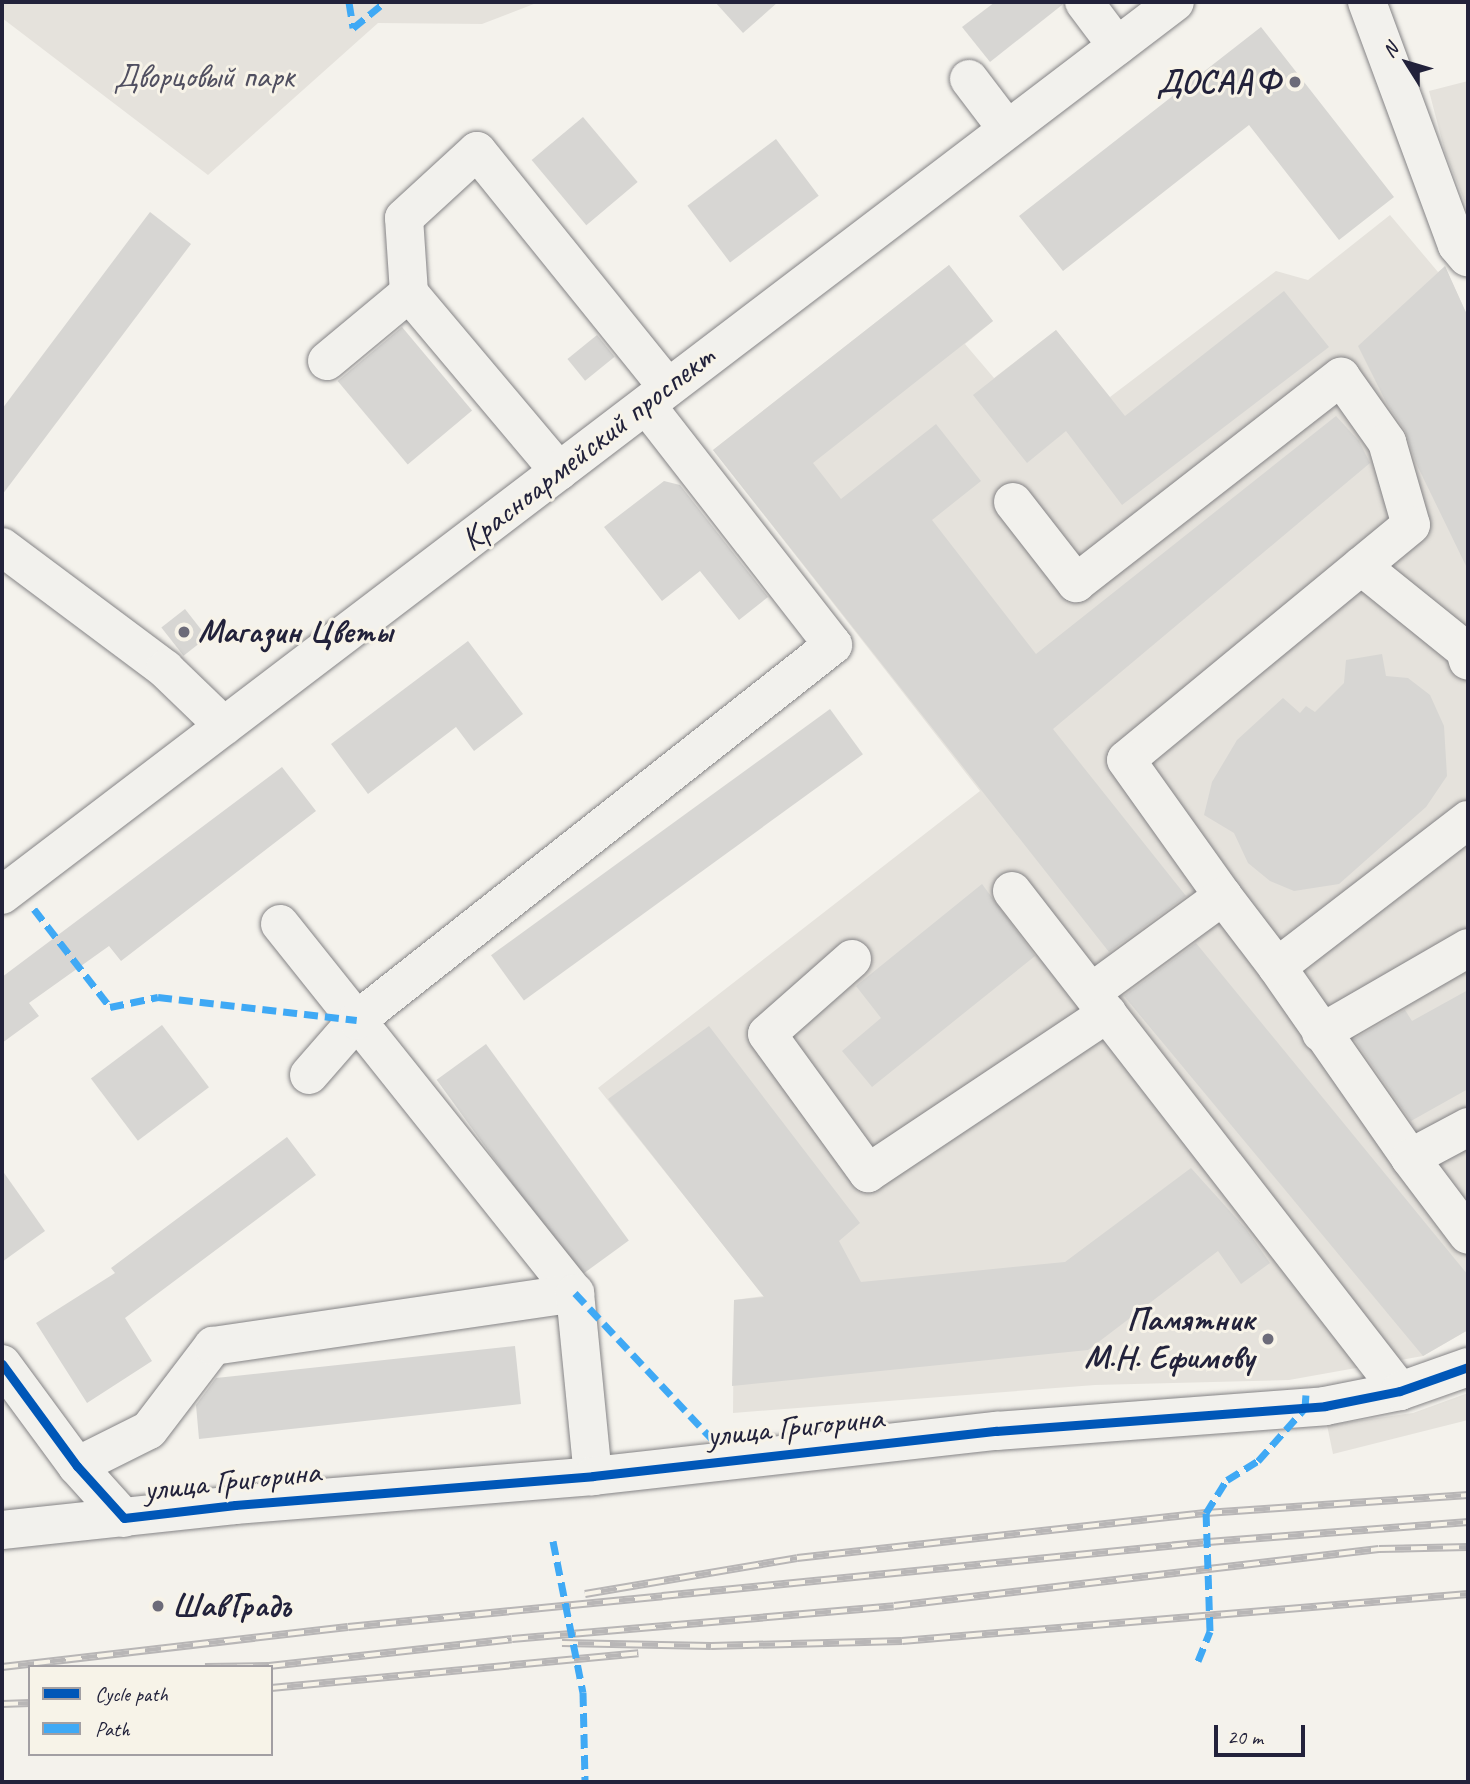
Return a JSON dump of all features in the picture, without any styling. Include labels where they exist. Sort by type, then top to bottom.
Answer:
[{"type":"street","points":[[1084,2],[1117,46]]},
{"type":"street","name":"Красноармейский проспект","points":[[2,895],[1175,2]]},
{"type":"street","points":[[1367,2],[1457,246],[1467,257]]},
{"type":"street","points":[[969,79],[1007,129]]},
{"type":"street","points":[[309,1075],[357,1020],[833,645],[657,396],[477,151],[404,218],[409,293],[559,471]]},
{"type":"street","points":[[327,361],[409,293]]},
{"type":"street","points":[[1013,502],[1076,583],[1341,377],[1387,442],[1411,525],[1126,760],[1468,1235]]},
{"type":"street","points":[[2,547],[165,669],[224,726]]},
{"type":"street","points":[[1361,566],[1465,650],[1468,661]]},
{"type":"street","points":[[1277,967],[1468,820]]},
{"type":"street","points":[[1012,891],[1400,1391]]},
{"type":"street","points":[[852,959],[767,1034],[868,1173],[1100,1002],[1223,896]]},
{"type":"street","points":[[280,924],[575,1293],[593,1476]]},
{"type":"street","points":[[1321,1033],[1468,948]]},
{"type":"street","points":[[1410,1158],[1468,1127]]},
{"type":"street","points":[[77,1466],[149,1430],[213,1346],[575,1293]]},
{"type":"street","points":[[2,1364],[77,1466],[124,1518]]},
{"type":"street","name":"улица Григорина","points":[[2,1530],[235,1505],[593,1476],[996,1431],[1325,1406],[1400,1391],[1468,1367]]},
{"type":"shaded area","name":"Дворцовый парк","points":[[2,2],[539,2],[482,24],[378,23],[208,175],[2,18]]},
{"type":"shaded area","points":[[1468,81],[1468,210],[1445,152],[1429,91]]},
{"type":"shaded area","points":[[1390,215],[1438,272],[1445,267],[1468,317],[1468,1330],[1423,1356],[1289,1380],[1095,1385],[733,1413],[734,1300],[764,1296],[598,1088],[980,791],[713,450],[949,265],[993,321],[965,344],[994,378],[1056,330],[1110,397],[1276,271],[1308,280]]},
{"type":"shaded area","points":[[1468,1393],[1468,1420],[1333,1454],[1327,1425],[1413,1413]]},
{"type":"building","points":[[715,2],[778,2],[743,33]]},
{"type":"building","points":[[995,2],[1063,2],[990,62],[962,27]]},
{"type":"building","points":[[1261,27],[1394,197],[1339,240],[1249,125],[1063,271],[1019,216]]},
{"type":"building","points":[[583,117],[638,182],[586,225],[532,160]]},
{"type":"building","points":[[776,139],[819,196],[730,263],[687,206]]},
{"type":"building","points":[[150,212],[191,244],[2,495],[2,409]]},
{"type":"building","points":[[949,265],[993,321],[813,463],[841,499],[936,424],[981,481],[932,520],[1036,654],[1336,416],[1359,441],[1370,463],[1053,729],[1186,896],[1109,952],[713,450]]},
{"type":"building","points":[[1445,266],[1468,317],[1468,570],[1416,463],[1405,430],[1387,404],[1358,346]]},
{"type":"building","points":[[1284,291],[1329,347],[1122,505],[1066,431],[1027,463],[973,395],[1056,330],[1125,416]]},
{"type":"building","points":[[402,327],[472,410],[408,464],[338,381]]},
{"type":"building","points":[[597,335],[615,357],[585,381],[567,359]]},
{"type":"building","points":[[664,481],[680,485],[768,597],[739,620],[700,571],[662,601],[604,527]]},
{"type":"building","name":"Магазин Цветы","points":[[185,609],[207,637],[184,656],[161,627]]},
{"type":"building","points":[[468,641],[523,714],[474,751],[456,727],[368,794],[331,744]]},
{"type":"building","points":[[1382,654],[1386,676],[1408,678],[1430,695],[1444,726],[1447,776],[1426,807],[1339,884],[1294,891],[1270,881],[1248,863],[1234,833],[1204,815],[1212,782],[1237,740],[1283,698],[1300,713],[1306,706],[1315,712],[1344,683],[1346,660]]},
{"type":"building","points":[[830,709],[863,754],[524,1001],[491,955]]},
{"type":"building","points":[[282,767],[316,811],[121,961],[109,946],[29,1003],[39,1016],[2,1043],[2,977]]},
{"type":"building","points":[[982,884],[1035,956],[872,1087],[842,1051],[881,1018],[856,986]]},
{"type":"building","points":[[1196,943],[1468,1275],[1468,1330],[1423,1356],[1124,996]]},
{"type":"building","points":[[1468,990],[1468,1089],[1411,1121],[1354,1039],[1405,1010],[1412,1021]]},
{"type":"building","points":[[162,1025],[209,1087],[138,1141],[91,1079]]},
{"type":"building","points":[[709,1026],[860,1223],[839,1241],[861,1282],[1065,1262],[1191,1168],[1246,1229],[1270,1263],[1241,1284],[1218,1251],[1088,1350],[732,1386],[734,1300],[764,1297],[608,1099]]},
{"type":"building","points":[[486,1044],[629,1241],[579,1276],[437,1080]]},
{"type":"building","points":[[287,1137],[316,1175],[125,1318],[152,1361],[87,1403],[36,1323],[115,1273],[111,1268]]},
{"type":"building","points":[[2,1170],[45,1231],[2,1262]]},
{"type":"building","points":[[515,1346],[521,1404],[199,1439],[196,1405],[216,1378]]},
{"type":"railway","points":[[585,1594],[797,1558],[1206,1513],[1468,1495]]},
{"type":"railway","points":[[2,1667],[348,1627],[1208,1542],[1468,1522]]},
{"type":"railway","points":[[273,1666],[512,1639],[894,1606],[1379,1549],[1468,1547]]},
{"type":"railway","points":[[562,1643],[711,1646],[902,1641],[1468,1594]]},
{"type":"railway","points":[[273,1688],[638,1653]]},
{"type":"railway","points":[[2,1704],[28,1703]]},
{"type":"marked path","points":[[349,2],[353,28],[385,2]]},
{"type":"marked path","points":[[34,909],[110,1007],[158,997],[357,1020]]},
{"type":"marked path","points":[[575,1293],[711,1438]]},
{"type":"marked path","points":[[1198,1661],[1210,1631],[1206,1513],[1227,1480],[1258,1461],[1305,1408],[1306,1395]]},
{"type":"marked path","points":[[553,1541],[583,1692],[585,1782]]},
{"type":"cycle path","points":[[2,1364],[77,1466],[124,1518],[235,1505],[593,1476],[996,1431],[1325,1406],[1400,1391],[1468,1367]]},
{"type":"place","name":"ДОСААФ","points":[[1295,82]]},
{"type":"place","name":"Магазин Цветы","points":[[184,632]]},
{"type":"place","name":"Памятник М.Н. Ефимову","points":[[1268,1339]]},
{"type":"place","name":"ШавГрадъ","points":[[158,1606]]}]
